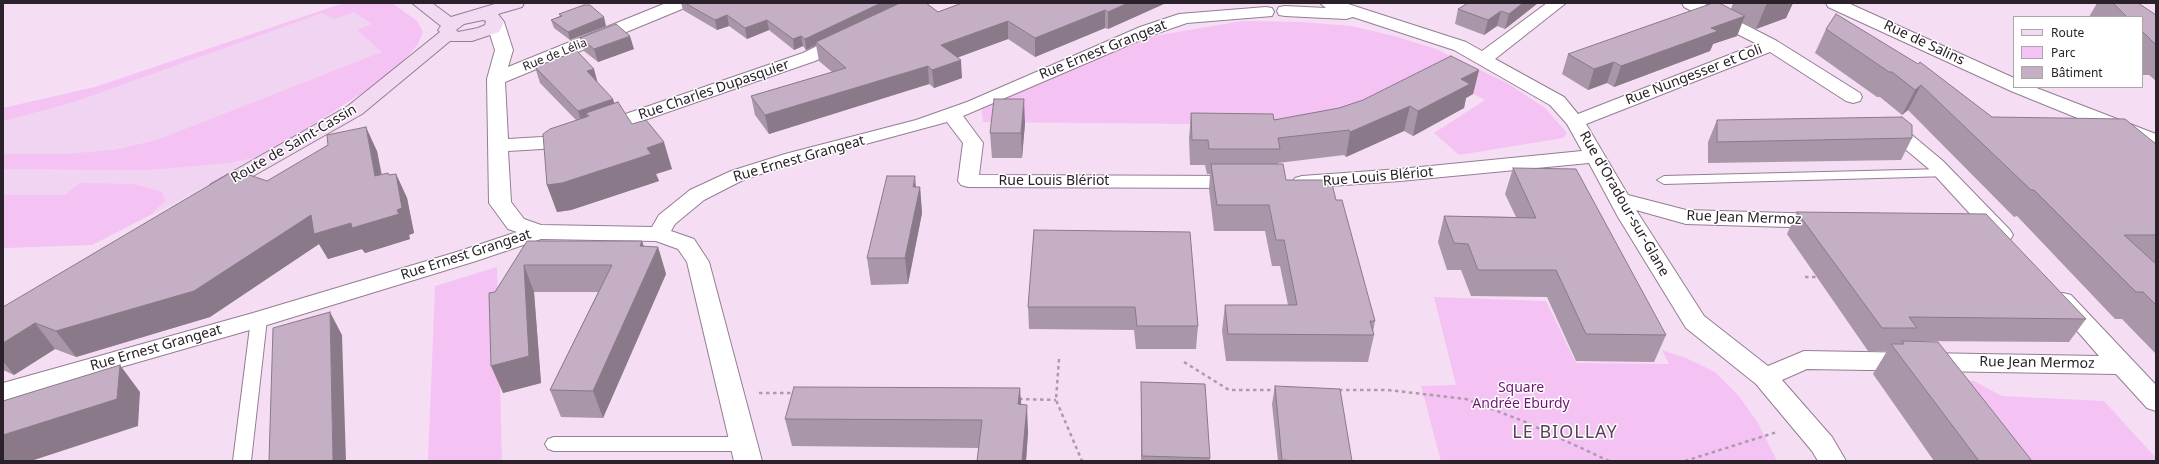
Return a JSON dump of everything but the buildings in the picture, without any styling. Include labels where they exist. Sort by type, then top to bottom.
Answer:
[{"type":"street","points":[[420,3],[449,23],[458,37],[466,37]]},
{"type":"street","name":"Rue de Lélia","points":[[496,79],[681,3]]},
{"type":"street","name":"Rue Ernest Grangeat","points":[[1184,18],[1206,3]]},
{"type":"street","points":[[1241,3],[1256,10],[1266,12]]},
{"type":"street","name":"Rue d'Oradour-sur-Glane","points":[[1328,3],[1369,9],[1460,46],[1485,58],[1557,101],[1575,122],[1629,217],[1695,322],[1765,377],[1822,444],[1832,461]]},
{"type":"street","points":[[1485,58],[1558,3]]},
{"type":"street","name":"Rue Nungesser et Coli","points":[[1690,3],[1771,45]]},
{"type":"street","name":"Rue de Salins","points":[[1834,3],[2013,85]]},
{"type":"street","points":[[449,23],[514,4]]},
{"type":"street","points":[[494,28],[514,4]]},
{"type":"street","name":"Rue Ernest Grangeat","points":[[3,392],[460,258],[539,232],[658,234],[667,220],[697,195],[738,175],[792,158],[923,124],[974,106],[1146,31],[1184,18],[1266,12],[1292,7]]},
{"type":"street","name":"Rue d'Oradour-sur-Glane","points":[[1292,7],[1369,9]]},
{"type":"street","points":[[477,15],[489,16],[504,50],[496,79],[500,203],[516,224],[539,232]]},
{"type":"street","name":"Route de Saint-Cassin","points":[[201,197],[355,110],[430,48],[449,23]]},
{"type":"street","name":"Route de Saint-Cassin","points":[[430,48],[494,28]]},
{"type":"street","name":"Rue Charles Dupasquier","points":[[498,146],[542,143],[580,136],[809,57],[858,33]]},
{"type":"street","points":[[1771,45],[1853,97]]},
{"type":"street","name":"Rue Nungesser et Coli","points":[[1575,122],[1771,45]]},
{"type":"street","points":[[2020,88],[2109,131],[2156,141]]},
{"type":"street","name":"Rue Louis Blériot","points":[[951,114],[973,143],[968,181],[1262,182]]},
{"type":"street","points":[[1883,121],[1944,173],[2016,250]]},
{"type":"street","name":"Rue Louis Blériot","points":[[1286,182],[1317,182],[1385,177],[1594,156]]},
{"type":"street","name":"Rue Jean Mermoz","points":[[1620,199],[1686,217],[1840,221]]},
{"type":"street","points":[[1960,223],[1991,223]]},
{"type":"street","points":[[658,234],[686,244],[698,262],[747,453]]},
{"type":"street","name":"Rue Jean Mermoz","points":[[2051,289],[2156,401]]},
{"type":"street","name":"Rue Jean Mermoz","points":[[1765,377],[1804,360],[2121,365]]},
{"type":"lane","points":[[1664,180],[1944,173]]},
{"type":"lane","points":[[242,461],[259,318]]},
{"type":"lane","points":[[554,444],[747,453]]},
{"type":"path","points":[[1805,277],[1816,277]]},
{"type":"path","points":[[1059,359],[1056,400],[1082,461]]},
{"type":"path","points":[[1184,362],[1229,390],[1285,390]]},
{"type":"path","points":[[1333,390],[1388,390],[1466,399],[1524,421],[1609,461]]},
{"type":"path","points":[[732,399],[765,392],[797,393]]},
{"type":"path","points":[[1017,399],[1056,400]]},
{"type":"path","points":[[1685,461],[1804,423]]},
{"type":"shaded area","points":[[344,3],[392,3],[417,21],[423,32],[418,44],[401,64],[295,136],[182,199],[92,245],[3,248],[3,108],[95,87]]},
{"type":"green space","points":[[344,3],[392,3],[417,21],[423,32],[418,44],[401,64],[373,86],[295,136],[258,157],[228,163],[148,170],[3,169],[3,154],[64,154],[114,150],[157,140],[382,52],[357,30],[372,24],[354,12],[334,19],[322,13],[74,102],[3,121],[3,108],[95,87]]},
{"type":"green space","points":[[1242,21],[1301,22],[1351,26],[1394,36],[1436,49],[1507,83],[1545,108],[1567,133],[1563,138],[1459,155],[1434,133],[1485,100],[1426,70],[1342,116],[1296,125],[983,122],[981,107],[1154,36]]},
{"type":"green space","points":[[80,183],[132,184],[162,192],[165,201],[150,215],[92,245],[3,248],[3,195],[65,195]]},
{"type":"green space","points":[[497,267],[502,461],[428,461],[435,286]]},
{"type":"green space","name":"Square Andrée Eburdy","points":[[1434,297],[1546,301],[1576,363],[1669,364],[1662,350],[1686,358],[1715,372],[1739,396],[1758,423],[1777,461],[1441,461],[1421,386],[1456,385]]},
{"type":"green space","points":[[1929,378],[1974,381],[2002,396],[2104,401],[2156,458],[2156,461],[1991,461]]},
{"type":"district","name":"LE BIOLLAY","points":[[1565,433]]}]
